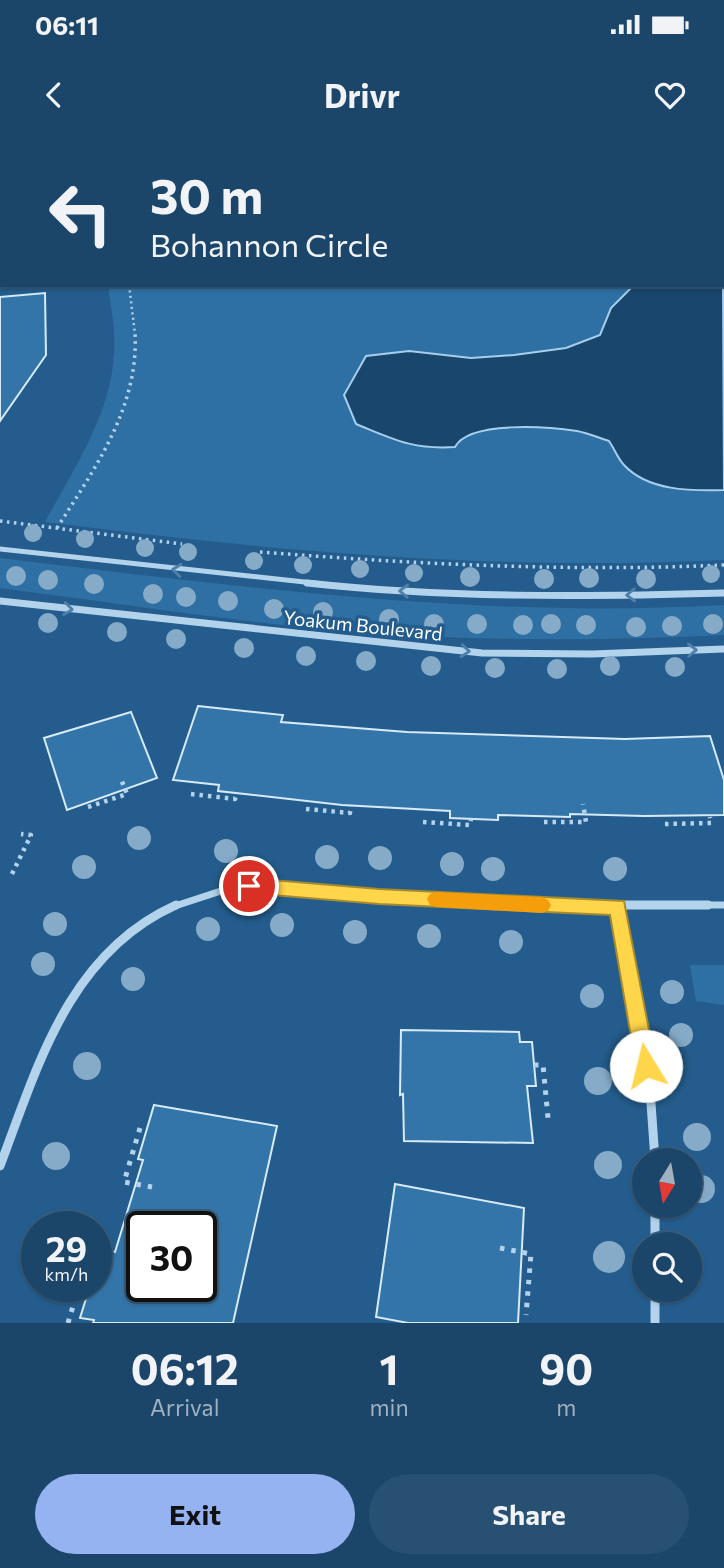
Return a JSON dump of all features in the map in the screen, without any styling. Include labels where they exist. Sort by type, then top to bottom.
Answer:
[{"type":"street","name":"Yoakum Boulevard","points":[[0,549],[374,590],[570,597],[724,593]]},
{"type":"street","name":"Yoakum Boulevard","points":[[0,601],[360,642],[482,653],[592,654],[724,649]]},
{"type":"street","points":[[0,1166],[50,1038],[70,997],[98,962],[142,922],[183,901],[249,886],[379,897],[578,908],[724,905]]},
{"type":"street","points":[[618,907],[650,1088],[654,1148]]},
{"type":"street","points":[[654,1323],[655,1302]]},
{"type":"path","points":[[57,528],[104,448],[132,379],[135,333],[129,287]]},
{"type":"path","points":[[0,521],[189,545]]},
{"type":"path","points":[[259,552],[501,568],[592,569],[724,565]]},
{"type":"path","points":[[88,807],[127,794],[121,779]]},
{"type":"path","points":[[191,794],[235,800],[237,793]]},
{"type":"path","points":[[544,822],[586,821],[583,804]]},
{"type":"path","points":[[306,809],[350,813],[350,806]]},
{"type":"path","points":[[665,824],[711,823],[710,817]]},
{"type":"path","points":[[423,822],[470,825],[471,819]]},
{"type":"path","points":[[12,874],[31,835],[21,834]]},
{"type":"path","points":[[534,1065],[543,1065],[548,1118]]},
{"type":"path","points":[[140,1128],[124,1182],[152,1187]]},
{"type":"path","points":[[500,1248],[531,1254],[526,1315]]},
{"type":"path","points":[[68,1323],[77,1302]]},
{"type":"shaded area","points":[[108,287],[724,287],[724,560],[554,563],[384,556],[214,542],[45,522],[98,421],[111,378],[113,320]]},
{"type":"shaded area","points":[[632,287],[723,287],[724,490],[657,485],[634,474],[624,465],[609,441],[577,431],[511,427],[476,433],[463,438],[455,447],[415,445],[356,424],[344,395],[366,356],[409,351],[471,358],[566,348],[600,335],[611,308]]},
{"type":"shaded area","points":[[0,558],[181,580],[452,604],[542,608],[724,605],[724,635],[587,639],[495,638],[358,632],[269,623],[0,588]]},
{"type":"shaded area","points":[[690,965],[724,965],[724,1005],[696,1001]]},
{"type":"building","points":[[45,293],[46,355],[0,421],[0,297]]},
{"type":"building","points":[[198,706],[283,715],[281,722],[407,732],[625,739],[710,736],[724,780],[724,815],[570,814],[570,817],[498,815],[498,820],[450,818],[450,811],[342,805],[218,791],[219,785],[173,780]]},
{"type":"building","points":[[131,712],[157,778],[67,810],[44,738]]},
{"type":"building","points":[[401,1030],[519,1032],[520,1042],[532,1042],[536,1086],[527,1086],[533,1143],[404,1141],[403,1094],[400,1095]]},
{"type":"building","points":[[154,1105],[277,1126],[233,1323],[93,1323],[94,1320],[80,1318],[85,1302],[112,1302],[112,1252],[115,1252],[126,1216],[126,1302],[217,1302],[217,1211],[127,1211],[143,1160],[138,1159]]},
{"type":"building","points":[[395,1184],[524,1208],[518,1323],[408,1323],[376,1317]]},
{"type":"slow traffic","points":[[436,899],[542,905]]},
{"type":"route","points":[[249,886],[278,886],[379,897],[578,908],[618,907],[646,1066]]}]
